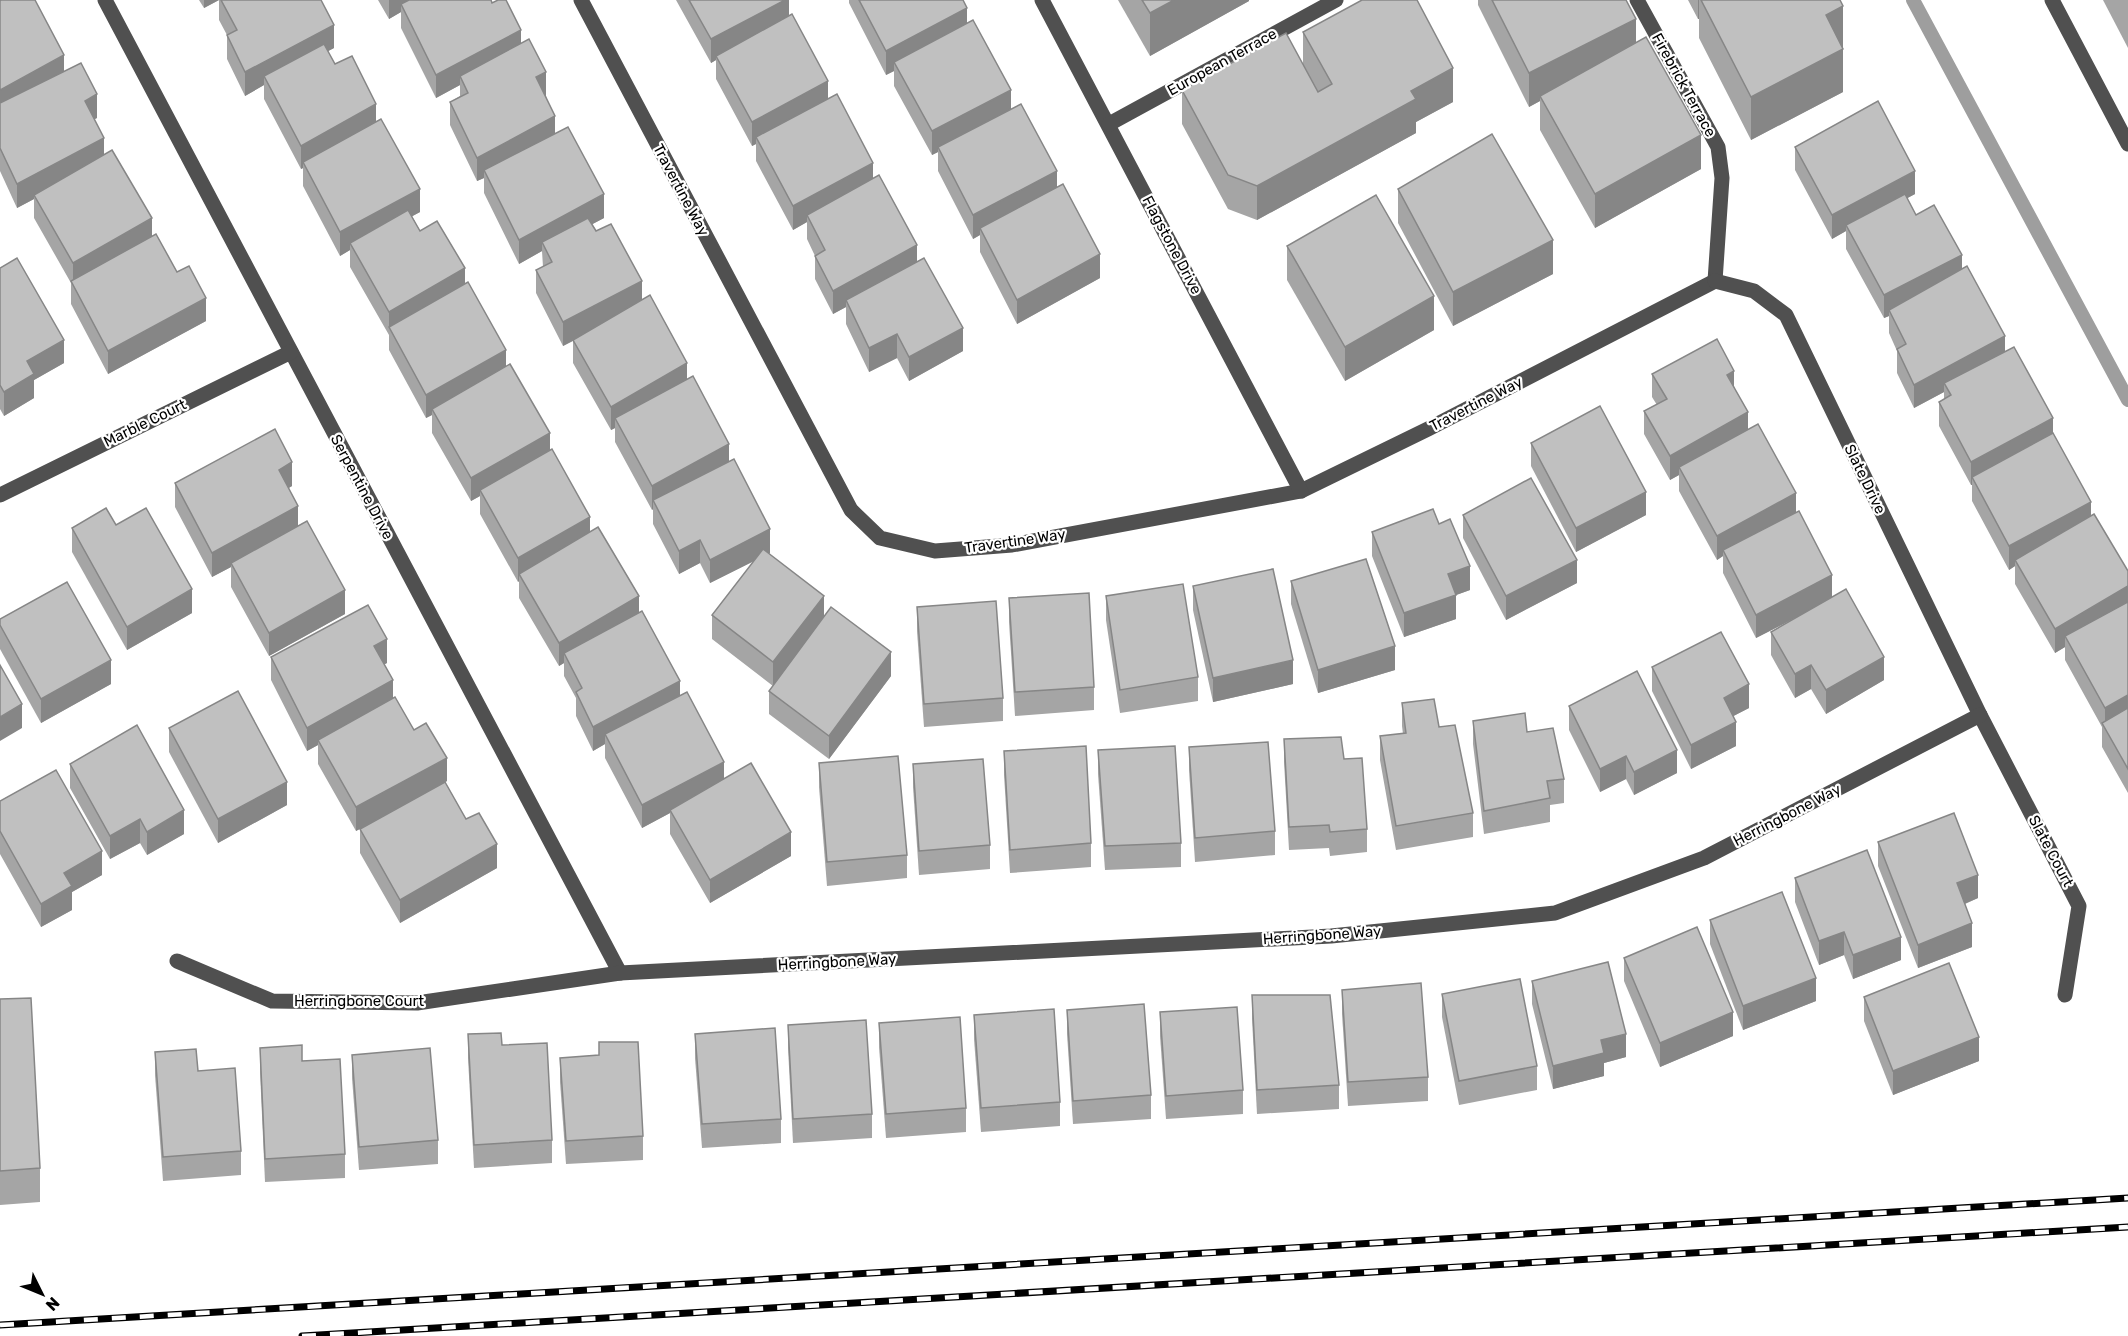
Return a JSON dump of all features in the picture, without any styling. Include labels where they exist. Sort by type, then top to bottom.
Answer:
[{"type":"street","name":"Serpentine Drive","points":[[105,0],[620,973]]},
{"type":"street","name":"Travertine Way","points":[[581,0],[851,510],[879,538],[935,551],[1012,545],[1301,491],[1428,429],[1715,281]]},
{"type":"street","name":"Flagstone Drive","points":[[1042,0],[1301,491]]},
{"type":"street","name":"European Terrace","points":[[1109,124],[1336,0]]},
{"type":"street","name":"Firebrick Terrace","points":[[1637,0],[1718,147],[1722,178],[1715,281]]},
{"type":"street","points":[[2052,0],[2128,144]]},
{"type":"street","name":"Slate Drive","points":[[1715,281],[1754,291],[1786,315],[1980,716]]},
{"type":"street","name":"Marble Court","points":[[0,495],[291,352]]},
{"type":"street","name":"Herringbone Way","points":[[620,973],[1330,936],[1555,913],[1704,858],[1980,716]]},
{"type":"street","name":"Slate Court","points":[[1980,716],[2079,906],[2065,995]]},
{"type":"street","name":"Herringbone Court","points":[[177,961],[272,1001],[417,1003],[620,973]]},
{"type":"building","points":[[35,0],[64,55],[0,90],[0,1]]},
{"type":"building","points":[[221,0],[321,0],[334,25],[245,72],[227,35],[237,30]]},
{"type":"building","points":[[409,0],[491,0],[492,3],[506,0],[521,30],[436,75],[401,4]]},
{"type":"building","points":[[689,0],[785,0],[711,39]]},
{"type":"building","points":[[859,0],[963,0],[967,8],[886,51]]},
{"type":"building","points":[[1142,0],[1174,0],[1150,13]]},
{"type":"building","points":[[1362,0],[1417,0],[1453,68],[1411,91],[1416,99],[1257,186],[1228,175],[1182,90],[1286,33],[1318,92],[1332,84],[1303,32]]},
{"type":"building","points":[[1492,0],[1626,0],[1636,19],[1529,73]]},
{"type":"building","points":[[1701,0],[1840,0],[1843,6],[1826,15],[1843,49],[1751,97]]},
{"type":"building","points":[[792,14],[828,81],[752,122],[716,56]]},
{"type":"building","points":[[973,20],[1011,90],[932,131],[894,62]]},
{"type":"building","points":[[1646,37],[1701,135],[1595,194],[1540,96]]},
{"type":"building","points":[[529,39],[546,72],[536,77],[555,116],[477,158],[450,102],[468,93],[460,76]]},
{"type":"building","points":[[324,44],[335,64],[352,56],[376,104],[301,146],[264,76]]},
{"type":"building","points":[[81,63],[97,94],[85,101],[104,138],[17,184],[0,148],[0,103]]},
{"type":"building","points":[[837,94],[873,163],[793,206],[756,137]]},
{"type":"building","points":[[1878,101],[1915,171],[1832,215],[1795,147]]},
{"type":"building","points":[[1021,104],[1057,171],[973,215],[938,147]]},
{"type":"building","points":[[381,119],[420,189],[340,232],[303,162]]},
{"type":"building","points":[[568,127],[604,194],[519,240],[484,170]]},
{"type":"building","points":[[1492,134],[1553,240],[1453,292],[1398,189]]},
{"type":"building","points":[[112,150],[152,218],[73,263],[34,195]]},
{"type":"building","points":[[879,175],[917,245],[833,291],[815,256],[825,250],[807,215]]},
{"type":"building","points":[[1063,184],[1100,254],[1017,300],[980,228]]},
{"type":"building","points":[[1905,194],[1916,215],[1934,205],[1962,255],[1884,295],[1846,225]]},
{"type":"building","points":[[1376,195],[1434,296],[1345,347],[1287,246]]},
{"type":"building","points":[[408,210],[420,231],[437,221],[465,268],[389,312],[350,243]]},
{"type":"building","points":[[588,218],[596,231],[611,224],[642,281],[563,322],[536,270],[552,262],[542,242]]},
{"type":"building","points":[[156,234],[177,272],[189,266],[206,298],[108,351],[71,281]]},
{"type":"building","points":[[17,258],[64,340],[27,361],[34,374],[4,392],[0,385],[0,268]]},
{"type":"building","points":[[924,258],[963,328],[909,357],[897,334],[869,348],[846,300]]},
{"type":"building","points":[[1967,266],[2005,336],[1914,385],[1897,349],[1906,344],[1889,310]]},
{"type":"building","points":[[468,282],[506,350],[426,395],[389,327]]},
{"type":"building","points":[[650,295],[687,363],[611,407],[573,340]]},
{"type":"building","points":[[1717,339],[1734,371],[1727,375],[1748,412],[1670,456],[1644,411],[1667,399],[1652,374]]},
{"type":"building","points":[[2014,347],[2053,418],[1971,462],[1939,402],[1951,395],[1944,383]]},
{"type":"building","points":[[510,364],[550,433],[471,478],[432,409]]},
{"type":"building","points":[[693,376],[729,444],[652,486],[615,418]]},
{"type":"building","points":[[1600,406],[1646,492],[1576,528],[1531,443]]},
{"type":"building","points":[[1758,424],[1796,493],[1717,536],[1679,467]]},
{"type":"building","points":[[275,429],[292,462],[279,470],[298,506],[212,553],[175,483]]},
{"type":"building","points":[[2053,433],[2091,502],[2009,546],[1972,477]]},
{"type":"building","points":[[552,449],[590,517],[518,558],[480,490]]},
{"type":"building","points":[[734,459],[770,529],[710,560],[700,540],[679,551],[653,500]]},
{"type":"building","points":[[1531,478],[1577,560],[1506,596],[1463,515]]},
{"type":"building","points":[[106,508],[116,525],[146,508],[192,589],[127,627],[72,528]]},
{"type":"building","points":[[1433,509],[1439,524],[1450,519],[1470,566],[1448,574],[1456,595],[1404,613],[1372,532]]},
{"type":"building","points":[[1799,511],[1832,575],[1756,615],[1723,550]]},
{"type":"building","points":[[2094,514],[2128,571],[2128,586],[2055,629],[2015,560]]},
{"type":"building","points":[[307,521],[345,590],[269,633],[231,563]]},
{"type":"building","points":[[598,527],[639,596],[559,643],[519,574]]},
{"type":"building","points":[[763,549],[824,596],[773,662],[712,615]]},
{"type":"building","points":[[1366,559],[1395,646],[1318,670],[1291,581]]},
{"type":"building","points":[[1273,569],[1293,660],[1213,678],[1193,586]]},
{"type":"building","points":[[67,582],[111,660],[41,699],[0,625],[0,619]]},
{"type":"building","points":[[1183,584],[1198,677],[1120,690],[1106,596]]},
{"type":"building","points":[[1846,589],[1884,657],[1826,690],[1811,665],[1795,674],[1771,632]]},
{"type":"building","points":[[1089,593],[1094,687],[1015,692],[1009,598]]},
{"type":"building","points":[[996,601],[1003,698],[924,704],[917,607]]},
{"type":"building","points":[[2128,602],[2128,695],[2105,708],[2065,636]]},
{"type":"building","points":[[368,605],[387,639],[374,646],[393,680],[307,728],[271,657]]},
{"type":"building","points":[[831,607],[891,652],[829,736],[769,691]]},
{"type":"building","points":[[642,611],[680,681],[593,727],[576,692],[582,688],[564,653]]},
{"type":"building","points":[[1721,632],[1749,684],[1724,698],[1736,722],[1691,745],[1652,667]]},
{"type":"building","points":[[0,665],[22,704],[0,717]]},
{"type":"building","points":[[1637,671],[1677,750],[1634,772],[1626,756],[1600,769],[1569,706]]},
{"type":"building","points":[[238,691],[287,782],[218,819],[169,728]]},
{"type":"building","points":[[687,692],[724,762],[642,805],[605,734]]},
{"type":"building","points":[[395,697],[414,730],[426,723],[447,758],[356,807],[318,740]]},
{"type":"building","points":[[1434,699],[1439,727],[1455,725],[1473,813],[1396,826],[1380,736],[1406,733],[1402,703]]},
{"type":"building","points":[[2128,708],[2128,769],[2102,723]]},
{"type":"building","points":[[1525,713],[1527,732],[1553,728],[1564,779],[1547,781],[1550,798],[1484,811],[1473,721]]},
{"type":"building","points":[[137,725],[184,810],[147,832],[140,819],[110,836],[70,764]]},
{"type":"building","points":[[1341,737],[1344,759],[1362,758],[1367,829],[1330,832],[1329,825],[1289,827],[1284,739]]},
{"type":"building","points":[[1268,742],[1275,831],[1195,838],[1189,747]]},
{"type":"building","points":[[1086,746],[1091,843],[1010,850],[1004,751]]},
{"type":"building","points":[[1175,746],[1181,843],[1105,846],[1098,750]]},
{"type":"building","points":[[898,756],[907,855],[827,862],[819,763]]},
{"type":"building","points":[[983,759],[990,845],[919,851],[913,764]]},
{"type":"building","points":[[751,763],[791,832],[710,880],[670,810]]},
{"type":"building","points":[[56,770],[102,851],[64,873],[72,886],[41,904],[0,831],[0,801]]},
{"type":"building","points":[[445,782],[466,819],[479,813],[497,844],[400,900],[360,829]]},
{"type":"building","points":[[1954,813],[1978,875],[1957,883],[1972,923],[1918,945],[1878,842]]},
{"type":"building","points":[[1867,850],[1901,937],[1853,955],[1844,932],[1819,941],[1795,878]]},
{"type":"building","points":[[1782,892],[1816,978],[1743,1006],[1710,920]]},
{"type":"building","points":[[1697,927],[1733,1012],[1660,1043],[1624,958]]},
{"type":"building","points":[[1608,962],[1626,1034],[1601,1040],[1604,1053],[1553,1066],[1532,981]]},
{"type":"building","points":[[1949,963],[1979,1037],[1893,1071],[1864,997]]},
{"type":"building","points":[[1520,979],[1537,1066],[1459,1081],[1442,994]]},
{"type":"building","points":[[1421,983],[1428,1077],[1348,1082],[1342,990]]},
{"type":"building","points":[[1252,995],[1330,995],[1339,1085],[1257,1090]]},
{"type":"building","points":[[31,998],[40,1168],[0,1171],[0,999]]},
{"type":"building","points":[[1144,1004],[1151,1095],[1073,1101],[1067,1010]]},
{"type":"building","points":[[1237,1007],[1243,1090],[1166,1096],[1160,1012]]},
{"type":"building","points":[[1054,1009],[1060,1102],[981,1108],[974,1015]]},
{"type":"building","points":[[960,1017],[966,1108],[886,1114],[879,1023]]},
{"type":"building","points":[[866,1020],[872,1114],[793,1119],[788,1025]]},
{"type":"building","points":[[775,1028],[781,1119],[702,1124],[695,1034]]},
{"type":"building","points":[[501,1033],[502,1045],[547,1043],[552,1140],[474,1145],[468,1034]]},
{"type":"building","points":[[599,1042],[638,1042],[643,1136],[566,1141],[560,1058],[599,1055]]},
{"type":"building","points":[[302,1045],[302,1061],[340,1059],[345,1154],[265,1159],[260,1048]]},
{"type":"building","points":[[430,1048],[438,1140],[359,1147],[352,1055]]},
{"type":"building","points":[[196,1049],[198,1071],[235,1068],[241,1151],[163,1157],[155,1052]]},
{"type":"waterway","points":[[1913,0],[2128,400]]},
{"type":"railway","points":[[0,1325],[2128,1198]]},
{"type":"railway","points":[[302,1336],[2128,1227]]}]
